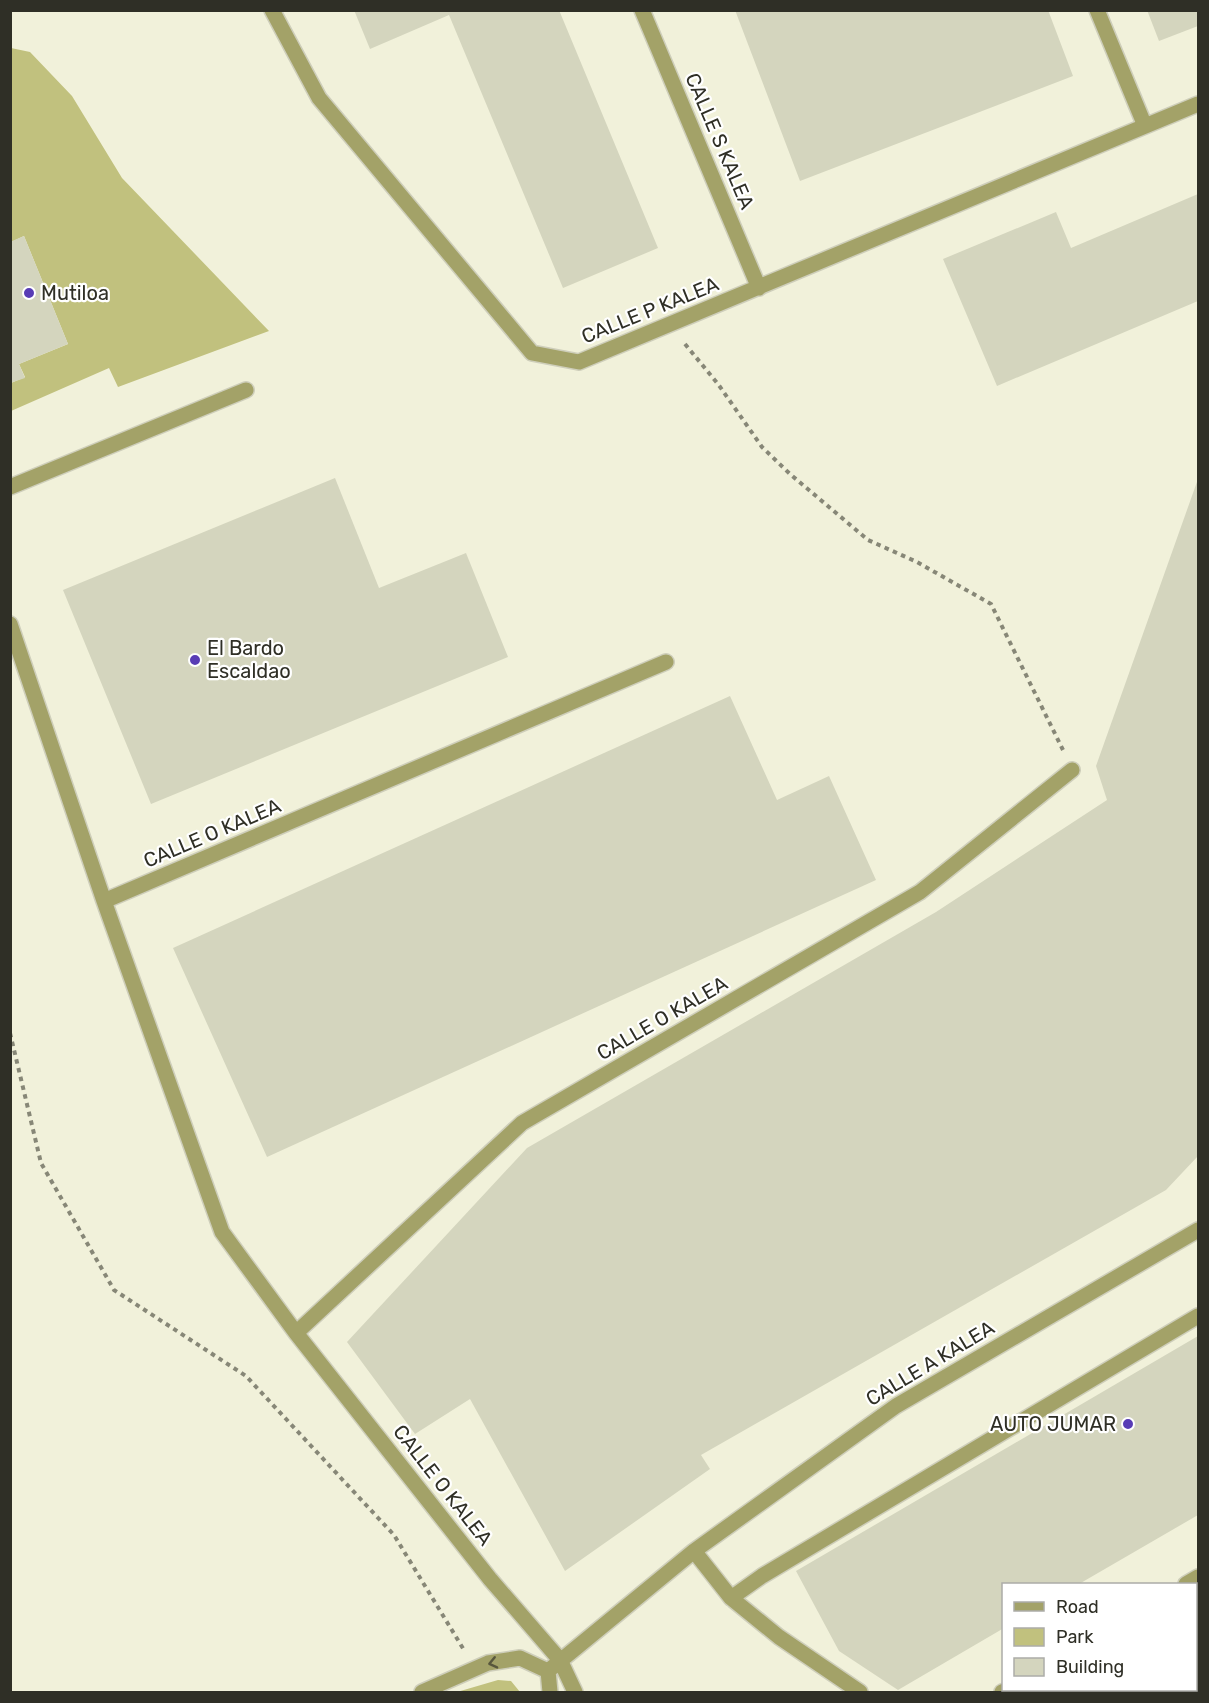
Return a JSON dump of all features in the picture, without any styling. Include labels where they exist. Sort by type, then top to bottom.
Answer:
[{"type":"street","name":"CALLE P KALEA","points":[[272,10],[320,98],[532,353],[579,362],[1198,104]]},
{"type":"street","name":"CALLE S KALEA","points":[[642,10],[759,288]]},
{"type":"street","points":[[1097,10],[1145,126]]},
{"type":"street","points":[[10,487],[246,390]]},
{"type":"street","name":"CALLE O KALEA","points":[[10,624],[104,901],[222,1232],[296,1333],[490,1579],[560,1660],[575,1692]]},
{"type":"street","name":"CALLE O KALEA","points":[[104,901],[666,662]]},
{"type":"street","name":"CALLE O KALEA","points":[[296,1333],[522,1123],[920,892],[1072,770]]},
{"type":"street","name":"CALLE A KALEA","points":[[548,1671],[694,1551],[896,1406],[1198,1230]]},
{"type":"street","points":[[731,1598],[762,1576],[1198,1316]]},
{"type":"street","points":[[694,1551],[731,1598],[779,1637],[860,1692]]},
{"type":"street","points":[[422,1692],[488,1663],[520,1658],[548,1671],[550,1692]]},
{"type":"path","points":[[669,325],[718,384],[762,447],[790,474],[868,540],[917,561],[991,604],[1072,770]]},
{"type":"path","points":[[10,1033],[40,1163],[114,1290],[246,1376],[394,1535],[476,1668]]},
{"type":"green space","points":[[11,48],[30,52],[72,96],[122,178],[269,331],[118,387],[109,368],[11,411],[11,383],[25,377],[19,364],[68,344],[24,236],[11,242]]},
{"type":"green space","points":[[498,1680],[511,1681],[520,1692],[457,1692]]},
{"type":"building","points":[[354,10],[559,10],[658,248],[563,288],[449,15],[370,49]]},
{"type":"building","points":[[735,10],[1048,10],[1073,76],[800,181]]},
{"type":"building","points":[[1147,10],[1198,10],[1198,26],[1159,41]]},
{"type":"building","points":[[1198,194],[1198,301],[997,386],[943,259],[1056,212],[1071,248]]},
{"type":"building","name":"Mutiloa","points":[[24,236],[68,344],[19,364],[25,378],[10,383],[10,242]]},
{"type":"building","points":[[335,478],[379,588],[466,553],[508,657],[151,804],[63,590]]},
{"type":"building","points":[[1198,479],[1198,1156],[1166,1190],[701,1455],[710,1469],[565,1571],[470,1399],[415,1434],[347,1342],[527,1148],[936,912],[1107,800],[1096,766]]},
{"type":"building","points":[[730,696],[777,800],[829,776],[876,880],[267,1157],[173,948]]},
{"type":"building","points":[[1198,1336],[1198,1515],[1081,1583],[1002,1583],[1002,1629],[898,1690],[839,1651],[796,1571]]},
{"type":"building","points":[[1197,1604],[1198,1692],[1179,1692],[1197,1691]]},
{"type":"building","points":[[1052,1691],[1158,1691],[1156,1692],[1050,1692]]},
{"type":"place","name":"Mutiloa","points":[[29,293]]},
{"type":"place","name":"El Bardo Escaldao","points":[[195,660]]},
{"type":"place","name":"AUTO JUMAR","points":[[1128,1424]]}]
